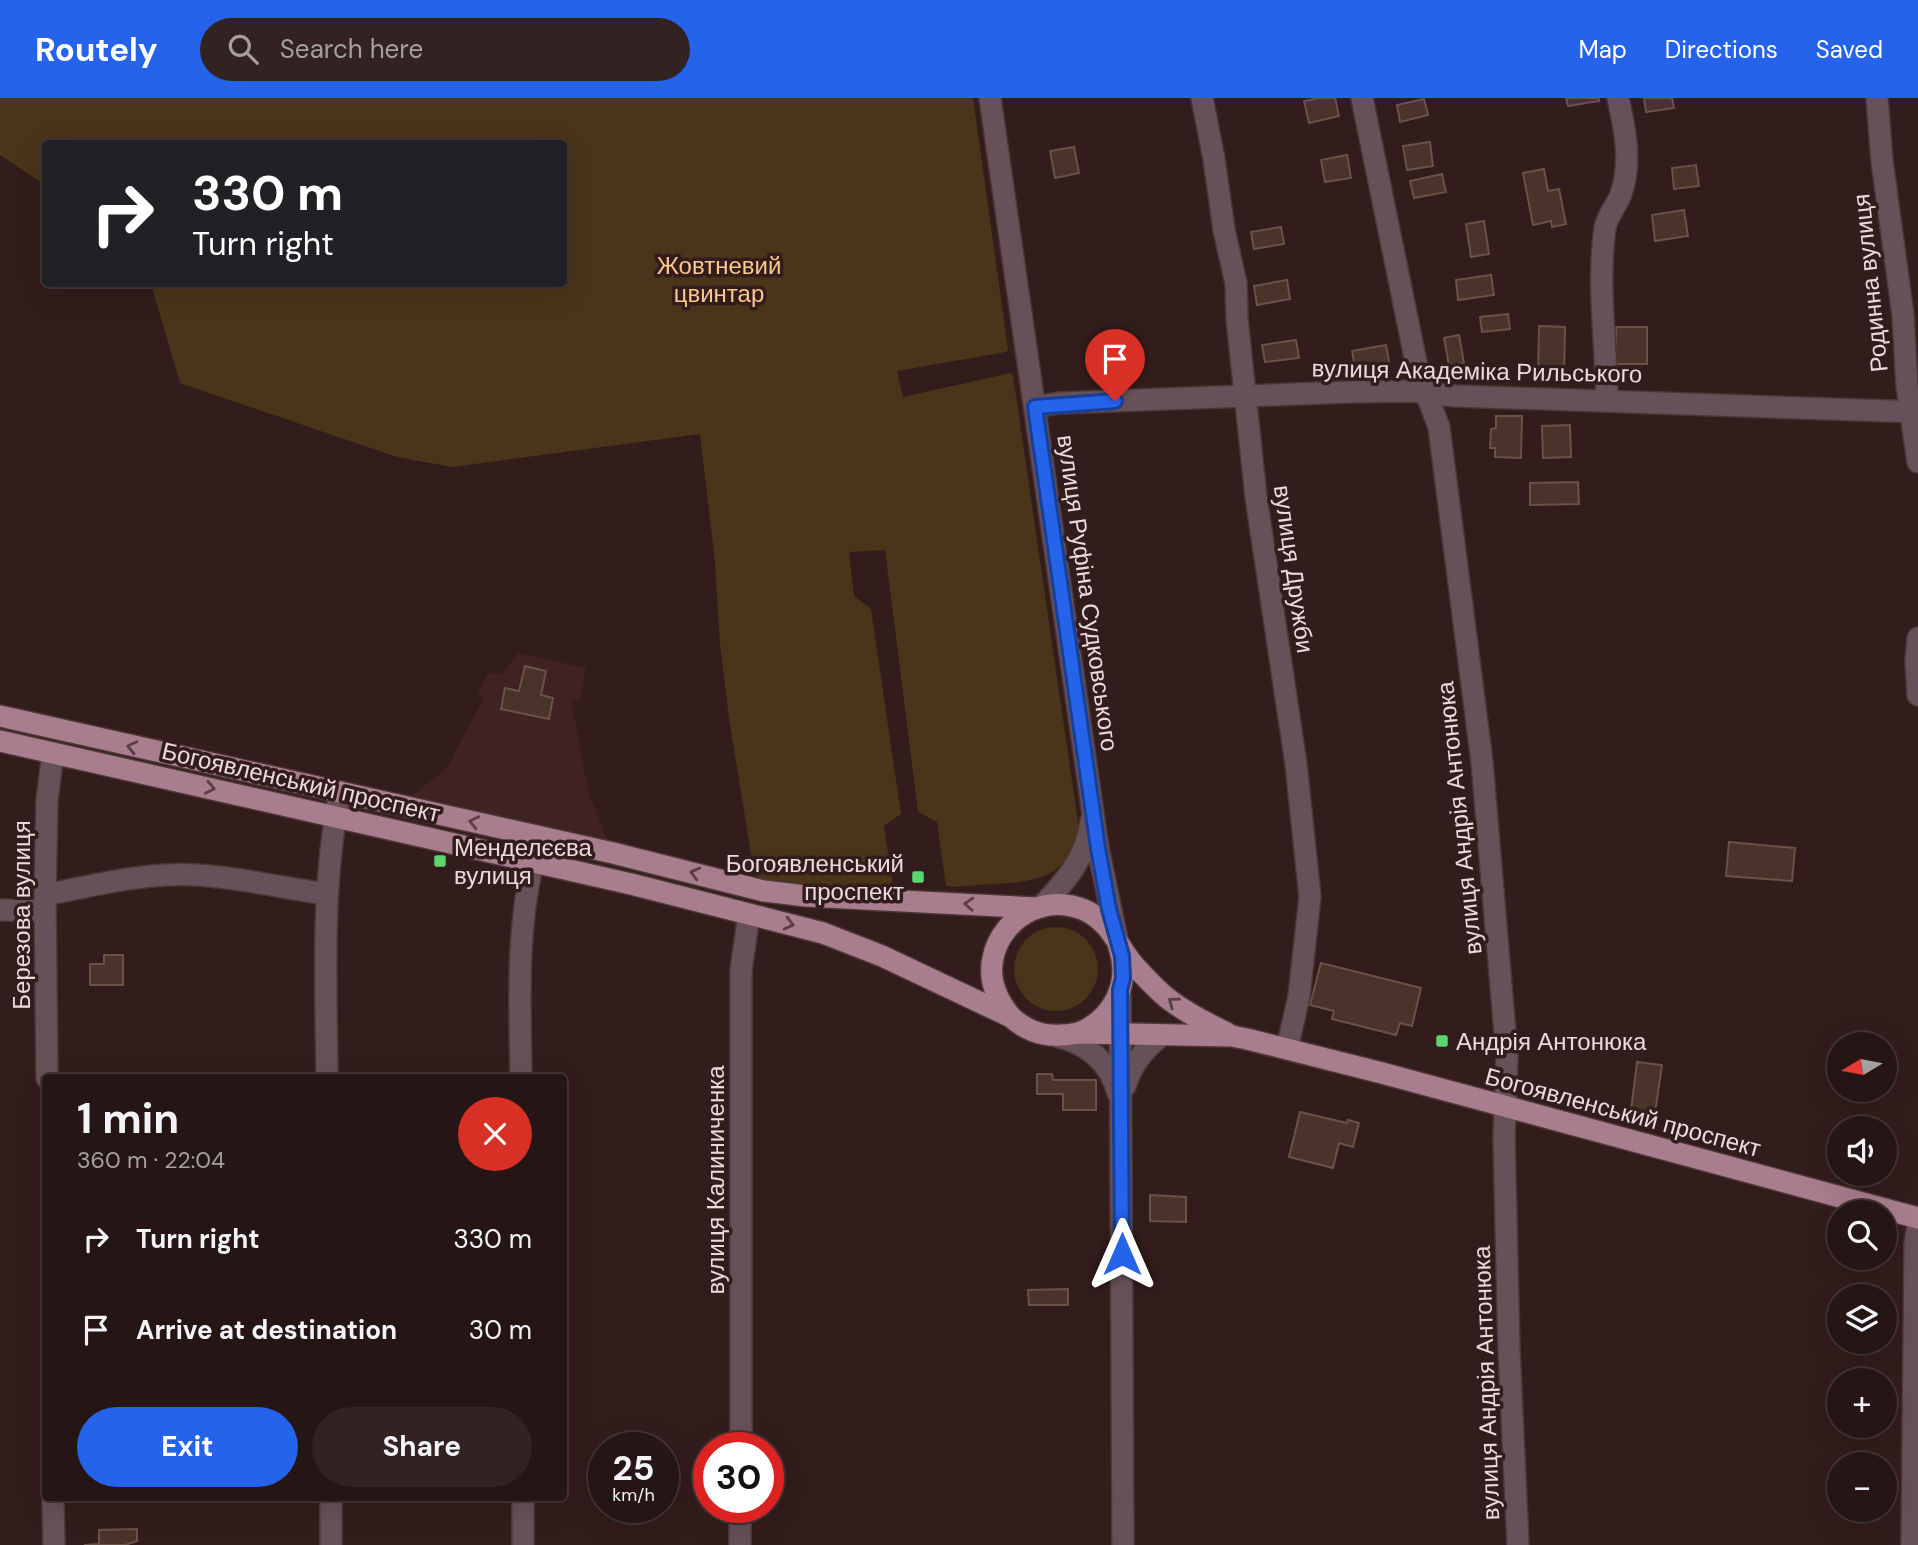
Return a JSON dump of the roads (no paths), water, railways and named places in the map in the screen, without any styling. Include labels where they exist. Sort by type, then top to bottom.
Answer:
[{"type":"main road","name":"Богоявленський проспект","points":[[0,716],[660,864],[764,891],[806,896],[1039,907],[1060,905],[1088,912],[1104,923],[1142,973],[1168,998],[1188,1013],[1232,1036]]},
{"type":"main road","name":"Богоявленський проспект","points":[[0,741],[533,862],[824,933],[882,956],[1011,1017],[1028,1030],[1069,1035],[1232,1036],[1918,1218]]},
{"type":"main road","points":[[1011,1017],[997,997],[992,961],[1000,938],[1007,928],[1016,919],[1039,907]]},
{"type":"main road","name":"вулиця Руфіна Судковського","points":[[1118,944],[1123,967],[1120,990]]},
{"type":"main road","points":[[1069,1035],[1095,1025],[1108,1013],[1120,990]]},
{"type":"street","name":"вулиця Руфіна Судковського","points":[[990,98],[1103,879],[1118,944]]},
{"type":"street","name":"вулиця Дружби","points":[[1202,98],[1224,230],[1236,283],[1256,497],[1296,764],[1310,897],[1299,996],[1287,1049]]},
{"type":"street","name":"вулиця Андрія Антонюка","points":[[1362,98],[1418,373],[1439,426],[1482,762],[1504,1009],[1509,1349],[1518,1545]]},
{"type":"street","points":[[1607,400],[1607,358],[1602,310],[1605,225],[1621,194],[1627,167],[1625,133],[1618,98]]},
{"type":"street","name":"Родинна вулиця","points":[[1877,98],[1918,462]]},
{"type":"street","name":"вулиця Академіка Рильського","points":[[1035,407],[1059,403],[1361,391],[1914,412]]},
{"type":"street","points":[[1918,638],[1918,695]]},
{"type":"street","name":"Березова вулиця","points":[[47,1074],[45,903],[47,800],[52,753]]},
{"type":"street","points":[[327,1074],[326,894],[340,792]]},
{"type":"street","name":"вулиця Руфіна Судковського","points":[[1039,907],[1067,879],[1080,858],[1090,826],[1092,805]]},
{"type":"street","points":[[521,1074],[520,957],[523,917],[533,862]]},
{"type":"street","points":[[0,910],[45,903],[126,879],[169,874],[326,894]]},
{"type":"street","name":"вулиця Калиниченка","points":[[741,1432],[741,970],[749,914]]},
{"type":"street","name":"вулиця Руфіна Судковського","points":[[1120,990],[1124,1545]]},
{"type":"street","name":"вулиця Руфіна Судковського","points":[[1069,1035],[1104,1063],[1116,1084],[1121,1108]]},
{"type":"street","name":"вулиця Руфіна Судковського","points":[[1121,1108],[1129,1074],[1148,1046],[1162,1035]]},
{"type":"street","points":[[1912,1545],[1915,1243],[1918,1225]]},
{"type":"street","points":[[53,1501],[54,1545]]},
{"type":"street","points":[[331,1501],[331,1545]]},
{"type":"street","points":[[523,1501],[523,1545]]},
{"type":"street","points":[[740,1523],[740,1545]]},
{"type":"place","name":"Менделєєва вулиця","points":[[440,861]]},
{"type":"place","name":"Богоявленський проспект","points":[[918,877]]},
{"type":"place","name":"Андрія Антонюка","points":[[1442,1041]]},
{"type":"park label","name":"Жовтневий цвинтар","points":[[719,279]]}]
